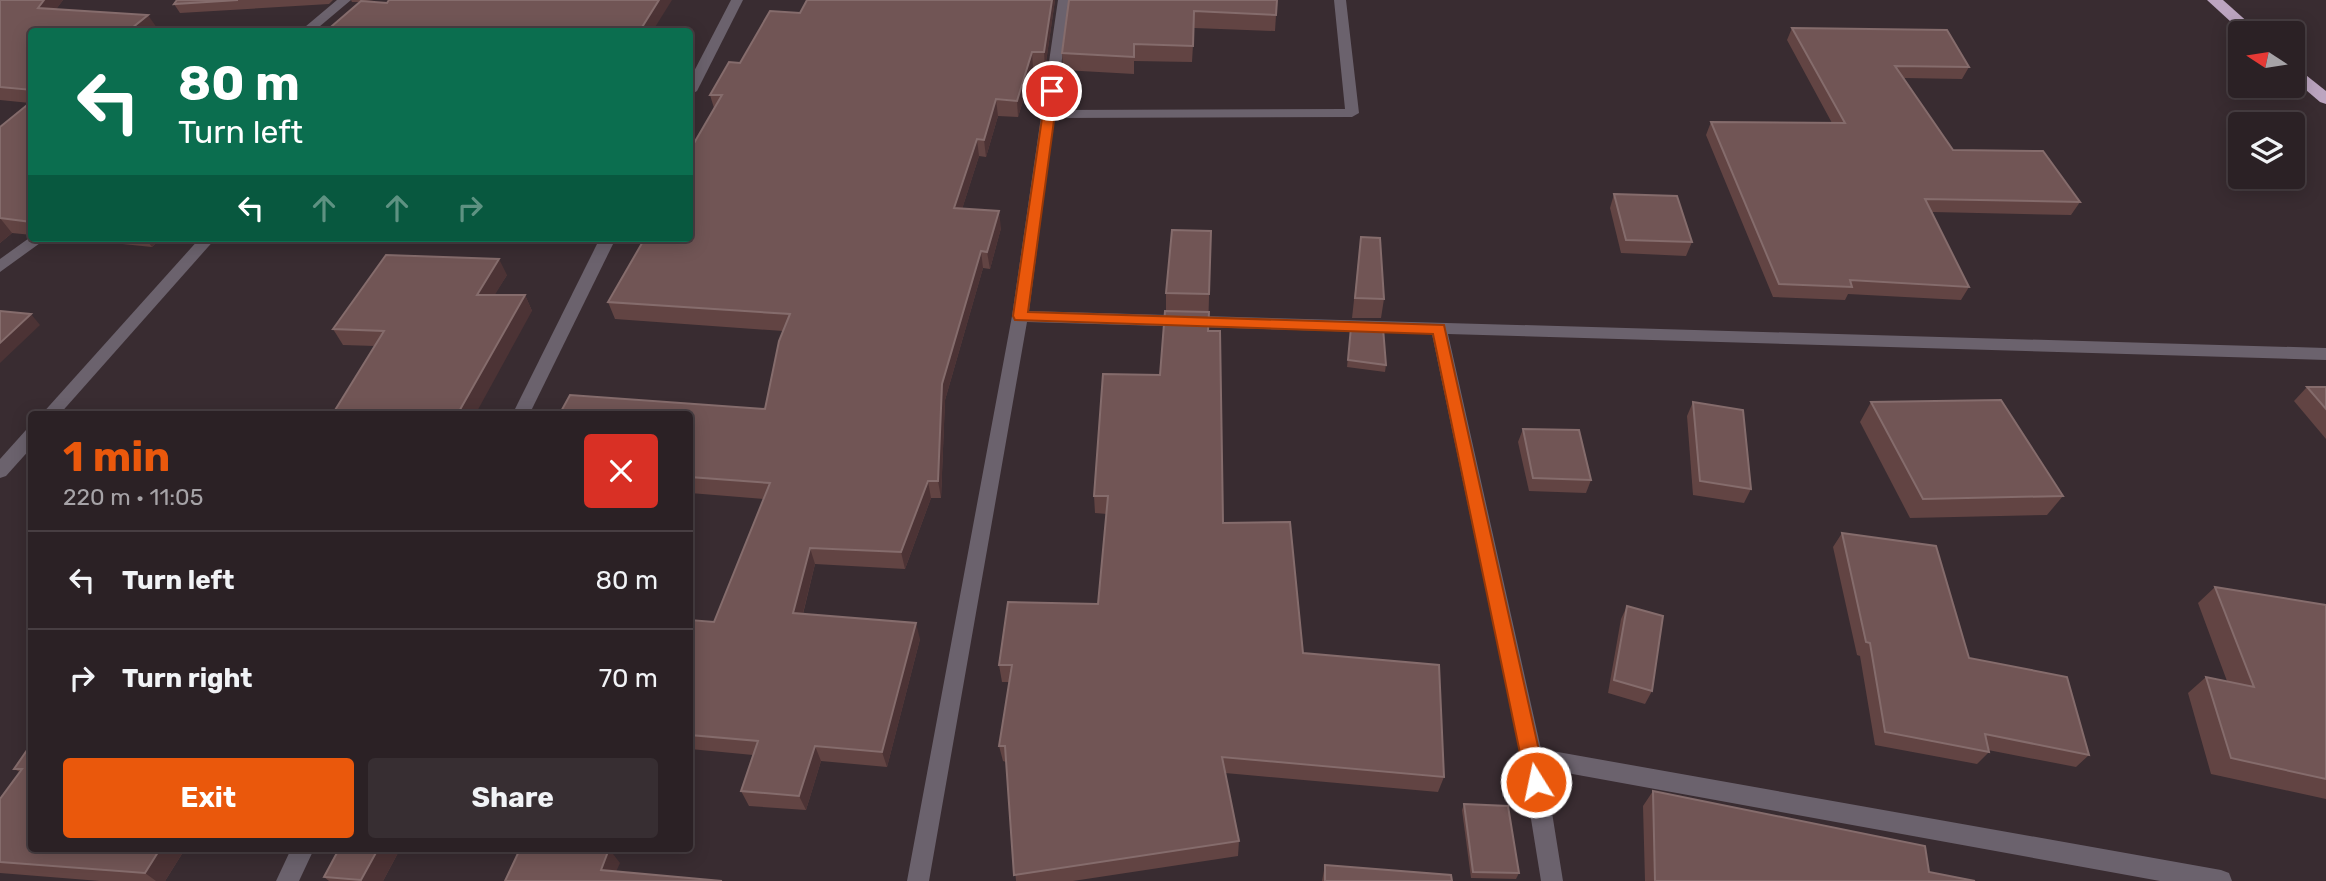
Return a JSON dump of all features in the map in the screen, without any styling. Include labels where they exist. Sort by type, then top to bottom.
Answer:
[{"type":"highway","points":[[2214,0],[2238,21]]},
{"type":"highway","points":[[2305,80],[2326,99]]},
{"type":"street","points":[[310,28],[345,0]]},
{"type":"street","points":[[693,85],[737,0]]},
{"type":"street","points":[[918,881],[1020,316],[1064,0]]},
{"type":"street","points":[[1049,114],[1352,113],[1340,0]]},
{"type":"street","points":[[0,267],[34,242]]},
{"type":"street","points":[[52,411],[204,242]]},
{"type":"street","points":[[522,411],[606,242]]},
{"type":"street","points":[[1020,316],[2326,354]]},
{"type":"street","points":[[1439,329],[1532,757],[1552,881]]},
{"type":"street","points":[[0,471],[28,440]]},
{"type":"street","points":[[1532,757],[2221,881]]},
{"type":"street","points":[[287,881],[302,852]]},
{"type":"building","points":[[0,0],[44,0],[38,8],[148,15],[132,28],[28,28],[28,90],[0,87]]},
{"type":"building","points":[[177,0],[238,0],[174,4]]},
{"type":"building","points":[[389,0],[659,0],[642,28],[330,28],[361,1],[387,3]]},
{"type":"building","points":[[807,0],[1052,0],[1044,52],[1032,52],[1017,101],[996,99],[984,140],[977,139],[954,208],[999,211],[987,252],[981,251],[942,384],[938,481],[928,481],[901,552],[810,548],[793,613],[916,623],[882,752],[815,746],[799,796],[741,791],[758,741],[693,735],[693,620],[714,622],[770,483],[693,477],[693,411],[561,411],[570,395],[765,409],[779,341],[790,314],[608,302],[643,242],[693,242],[693,145],[722,95],[710,95],[729,62],[740,63],[770,11],[800,13]]},
{"type":"building","points":[[1069,0],[1277,0],[1276,15],[1194,11],[1193,46],[1134,44],[1134,57],[1062,53]]},
{"type":"building","points":[[1792,28],[1947,30],[1969,67],[1895,66],[1953,150],[2043,151],[2080,202],[1925,199],[1969,287],[1850,280],[1852,287],[1779,284],[1711,122],[1845,123]]},
{"type":"building","points":[[28,104],[28,222],[0,218],[0,127]]},
{"type":"building","points":[[1614,194],[1677,196],[1692,242],[1626,240]]},
{"type":"building","points":[[1172,230],[1211,231],[1209,294],[1166,293]]},
{"type":"building","points":[[1361,237],[1380,238],[1384,299],[1355,298]]},
{"type":"building","points":[[386,255],[499,259],[477,295],[525,295],[459,411],[334,411],[384,331],[333,329]]},
{"type":"building","points":[[0,311],[31,314],[0,343]]},
{"type":"building","points":[[1165,311],[1209,312],[1208,331],[1220,331],[1223,523],[1290,522],[1303,653],[1439,665],[1444,777],[1222,757],[1239,841],[1014,875],[1005,746],[999,746],[1012,665],[999,665],[1008,602],[1098,604],[1108,496],[1094,496],[1103,374],[1160,375]]},
{"type":"building","points":[[1351,327],[1383,328],[1386,365],[1348,360]]},
{"type":"building","points":[[2307,387],[2326,387],[2326,409]]},
{"type":"building","points":[[2001,400],[2063,496],[1923,499],[1871,402]]},
{"type":"building","points":[[1693,402],[1743,410],[1751,489],[1700,481]]},
{"type":"building","points":[[1523,429],[1579,430],[1591,480],[1533,478]]},
{"type":"building","points":[[1842,533],[1936,546],[1969,658],[2067,677],[2089,755],[1985,734],[1989,752],[1885,732],[1870,643],[1866,642]]},
{"type":"building","points":[[2215,587],[2326,605],[2326,779],[2231,758],[2206,677],[2254,687]]},
{"type":"building","points":[[1627,606],[1663,616],[1652,691],[1614,680]]},
{"type":"building","points":[[28,749],[28,852],[158,852],[145,873],[0,862],[0,799],[22,769],[14,769]]},
{"type":"building","points":[[1653,791],[1925,846],[1929,872],[1975,881],[1655,881]]},
{"type":"building","points":[[1464,804],[1508,806],[1519,873],[1473,872]]},
{"type":"building","points":[[337,852],[376,852],[361,880],[324,877]]},
{"type":"building","points":[[519,852],[608,852],[601,870],[722,881],[505,881]]},
{"type":"building","points":[[1325,865],[1451,875],[1452,881],[1325,881]]},
{"type":"route","points":[[1052,91],[1020,316],[1439,329],[1536,782]]}]
